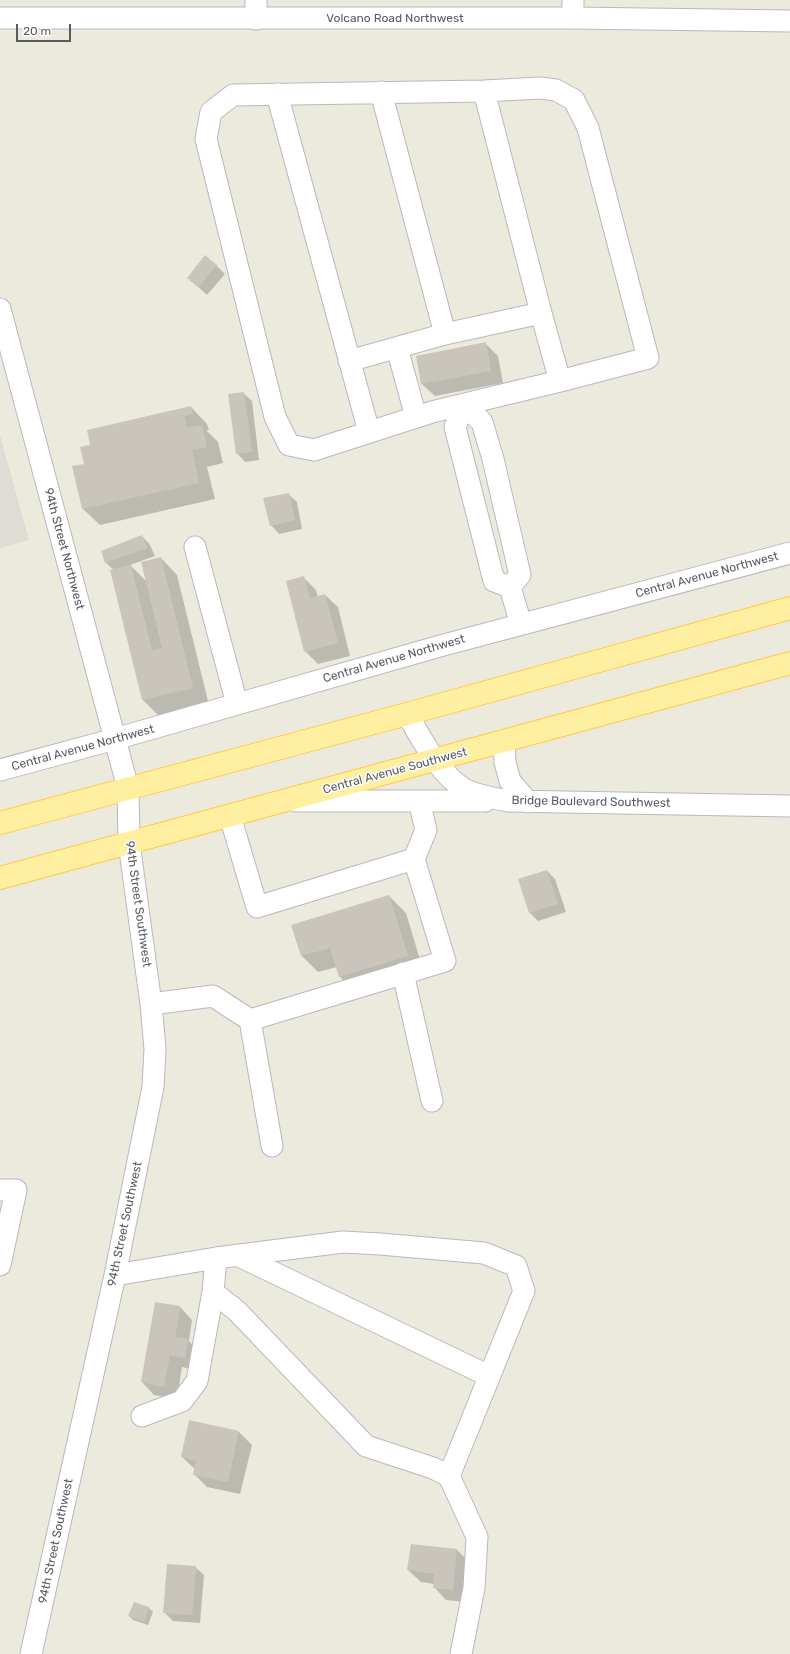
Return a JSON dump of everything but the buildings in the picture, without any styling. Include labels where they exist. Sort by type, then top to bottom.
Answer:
[{"type":"main road","points":[[0,823],[407,714],[790,608]]},
{"type":"main road","name":"Central Avenue Southwest","points":[[0,878],[790,663]]},
{"type":"street","name":"Volcano Road Northwest","points":[[0,18],[256,9],[573,9],[790,21]]},
{"type":"street","points":[[540,88],[556,90],[574,100],[588,128],[648,358],[432,412],[314,450],[289,445],[275,417],[206,139],[211,112],[233,95],[381,92],[484,91],[540,88]]},
{"type":"street","points":[[484,91],[560,381]]},
{"type":"street","points":[[381,92],[445,334]]},
{"type":"street","points":[[277,94],[368,432]]},
{"type":"street","name":"94th Street Northwest","points":[[0,309],[128,788]]},
{"type":"street","points":[[349,361],[445,334],[541,313]]},
{"type":"street","points":[[397,348],[416,417]]},
{"type":"street","points":[[464,405],[482,422],[489,444],[520,575],[510,587]]},
{"type":"street","points":[[464,405],[455,427],[494,581],[510,587]]},
{"type":"street","points":[[461,450],[489,444]]},
{"type":"street","points":[[195,547],[237,704]]},
{"type":"street","name":"Central Avenue Northwest","points":[[0,770],[115,739],[520,624],[790,553]]},
{"type":"street","points":[[510,587],[520,624]]},
{"type":"street","name":"Bridge Boulevard Southwest","points":[[407,714],[435,760],[456,782],[466,790],[508,801],[790,806]]},
{"type":"street","points":[[504,741],[505,762],[510,781],[528,802]]},
{"type":"street","name":"94th Street Southwest","points":[[31,1654],[115,1275],[153,1087],[155,1049],[151,1004],[129,843],[128,788]]},
{"type":"street","points":[[285,801],[508,801]]},
{"type":"street","points":[[250,1020],[445,961],[414,859],[426,830],[419,801]]},
{"type":"street","points":[[230,816],[257,907],[414,859]]},
{"type":"street","points":[[403,973],[432,1101]]},
{"type":"street","points":[[151,1004],[213,996],[250,1020],[272,1146]]},
{"type":"street","points":[[0,1190],[16,1190],[0,1265]]},
{"type":"street","points":[[115,1275],[216,1258],[343,1242],[484,1253],[516,1266],[524,1291],[449,1476]]},
{"type":"street","points":[[237,1255],[489,1376]]},
{"type":"street","points":[[142,1416],[182,1401],[197,1381],[213,1292],[216,1258]]},
{"type":"street","points":[[213,1292],[237,1311],[366,1446],[433,1468],[449,1476],[477,1536],[474,1588],[461,1654]]},
{"type":"shaded area","points":[[0,435],[29,540],[0,548]]}]
